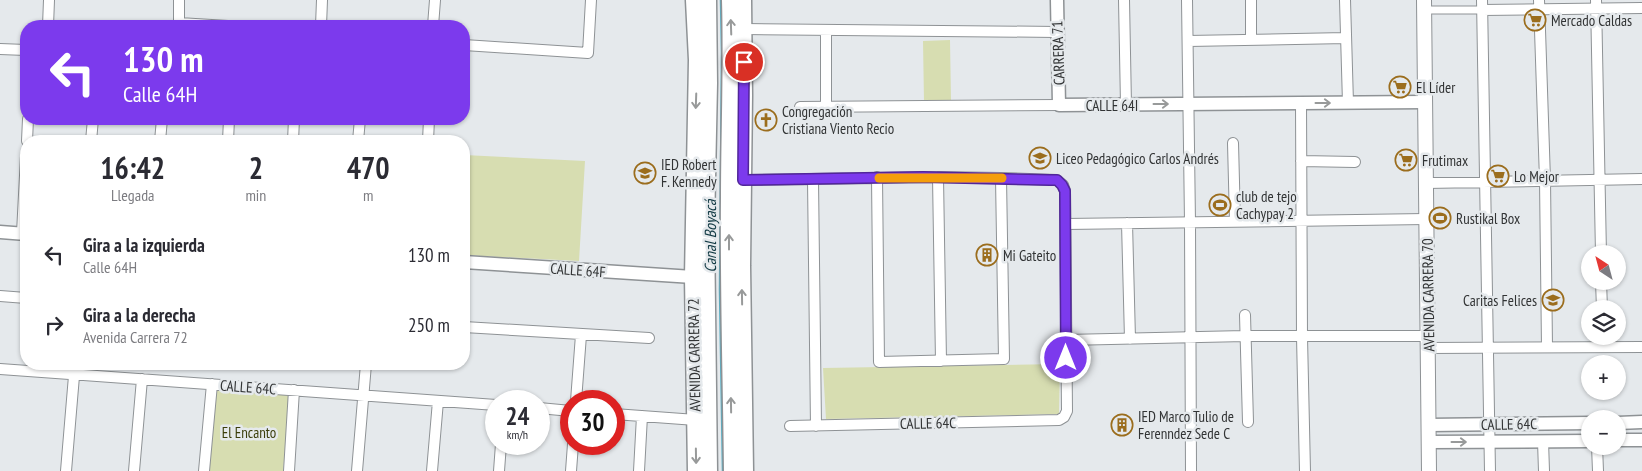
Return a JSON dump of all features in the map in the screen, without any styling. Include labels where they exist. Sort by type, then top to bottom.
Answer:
[{"type":"highway","name":"AVENIDA CARRERA 72","points":[[694,0],[697,60],[693,277],[696,471]]},
{"type":"highway","name":"AVENIDA CARRERA 72","points":[[708,0],[709,84],[706,227],[710,471]]},
{"type":"highway","points":[[730,0],[729,327],[732,471]]},
{"type":"highway","points":[[743,0],[742,266],[745,471]]},
{"type":"highway","points":[[697,60],[709,84]]},
{"type":"highway","points":[[731,116],[744,95]]},
{"type":"highway","points":[[694,154],[708,134]]},
{"type":"highway","points":[[729,327],[743,346]]},
{"type":"main road","name":"AVENIDA CARRERA 70","points":[[1425,5],[1429,471]]},
{"type":"street","points":[[48,20],[49,0]]},
{"type":"street","points":[[179,0],[179,20]]},
{"type":"street","points":[[322,0],[322,20]]},
{"type":"street","points":[[433,20],[435,0]]},
{"type":"street","points":[[470,45],[588,53],[591,0]]},
{"type":"street","name":"CARRERA 71","points":[[1056,0],[1059,105]]},
{"type":"street","points":[[1124,0],[1126,105]]},
{"type":"street","points":[[1187,0],[1192,471]]},
{"type":"street","points":[[1251,0],[1251,40]]},
{"type":"street","points":[[1345,0],[1348,103]]},
{"type":"street","points":[[1539,4],[1546,180],[1547,347]]},
{"type":"street","points":[[1596,4],[1600,245]]},
{"type":"street","points":[[1425,5],[1596,4],[1642,8]]},
{"type":"street","points":[[1482,5],[1490,471]]},
{"type":"street","points":[[744,29],[1057,32]]},
{"type":"street","points":[[826,31],[826,108]]},
{"type":"street","points":[[1188,41],[1346,38]]},
{"type":"street","points":[[0,49],[20,50]]},
{"type":"street","name":"CALLE 64I","points":[[800,107],[1425,102]]},
{"type":"street","points":[[1301,103],[1302,337],[1305,471]]},
{"type":"street","points":[[1233,143],[1235,221]]},
{"type":"street","points":[[1301,161],[1356,162]]},
{"type":"street","points":[[743,180],[938,177],[1057,180],[1065,191],[1066,340],[1245,336],[1429,342],[1488,348],[1547,347],[1581,344]]},
{"type":"street","points":[[938,177],[941,361]]},
{"type":"street","points":[[877,178],[879,362],[1004,359],[1001,178]]},
{"type":"street","points":[[1426,183],[1642,179]]},
{"type":"street","points":[[813,180],[816,426]]},
{"type":"street","points":[[1066,224],[1426,219]]},
{"type":"street","points":[[1127,223],[1130,339]]},
{"type":"street","points":[[0,232],[20,234]]},
{"type":"street","name":"CALLE 64F","points":[[470,262],[693,277]]},
{"type":"street","points":[[0,296],[20,298]]},
{"type":"street","points":[[1245,316],[1248,422]]},
{"type":"street","points":[[470,327],[649,338]]},
{"type":"street","points":[[577,390],[581,335]]},
{"type":"street","name":"CALLE 64C","points":[[790,426],[1059,420],[1064,417],[1067,411],[1066,340]]},
{"type":"street","points":[[1626,345],[1642,347]]},
{"type":"street","name":"CALLE 64C","points":[[0,369],[20,369]]},
{"type":"street","points":[[66,471],[74,370]]},
{"type":"street","name":"CALLE 64C","points":[[81,370],[142,379],[485,404]]},
{"type":"street","points":[[357,471],[366,370]]},
{"type":"street","points":[[134,471],[142,379]]},
{"type":"street","points":[[204,471],[212,384]]},
{"type":"street","points":[[289,471],[294,390]]},
{"type":"street","points":[[432,471],[438,401]]},
{"type":"street","points":[[625,415],[696,420]]},
{"type":"street","points":[[640,471],[642,416]]},
{"type":"street","points":[[1626,423],[1642,422]]},
{"type":"street","name":"CALLE 64C","points":[[1429,425],[1581,423]]},
{"type":"street","points":[[1626,440],[1642,440]]},
{"type":"street","points":[[1543,441],[1544,471]]},
{"type":"street","name":"CALLE 64C","points":[[1429,442],[1581,441]]},
{"type":"street","points":[[499,471],[500,455]]},
{"type":"street","points":[[571,471],[572,455]]},
{"type":"street","points":[[1597,455],[1598,471]]},
{"type":"green space","points":[[950,40],[951,101],[924,102],[923,41]]},
{"type":"green space","points":[[470,155],[585,161],[579,261],[470,255]]},
{"type":"green space","points":[[1060,364],[1059,414],[826,419],[823,368]]},
{"type":"green space","name":"El Encanto","points":[[214,388],[290,394],[283,471],[207,471]]},
{"type":"waterway","name":"Canal Boyacá","points":[[721,0],[720,290],[723,471]]},
{"type":"slow traffic","points":[[879,178],[1002,178]]},
{"type":"place","name":"Mercado Caldas","points":[[1535,20]]},
{"type":"place","name":"El Líder","points":[[1400,87]]},
{"type":"place","name":"Congregación Cristiana Viento Recio","points":[[766,120]]},
{"type":"place","name":"Liceo Pedagógico Carlos Andrés","points":[[1040,158]]},
{"type":"place","name":"Frutimax","points":[[1406,160]]},
{"type":"place","name":"IED Robert F. Kennedy","points":[[645,173]]},
{"type":"place","name":"Lo Mejor","points":[[1498,176]]},
{"type":"place","name":"club de tejo Cachypay 2","points":[[1220,205]]},
{"type":"place","name":"Rustikal Box","points":[[1440,218]]},
{"type":"place","name":"Mi Gateito","points":[[987,255]]},
{"type":"place","name":"Caritas Felices","points":[[1553,300]]},
{"type":"place","name":"IED Marco Tulio de Ferenndez Sede C","points":[[1122,425]]},
{"type":"route","points":[[744,62],[743,180],[1001,178],[1057,180],[1065,191],[1066,358]]}]
